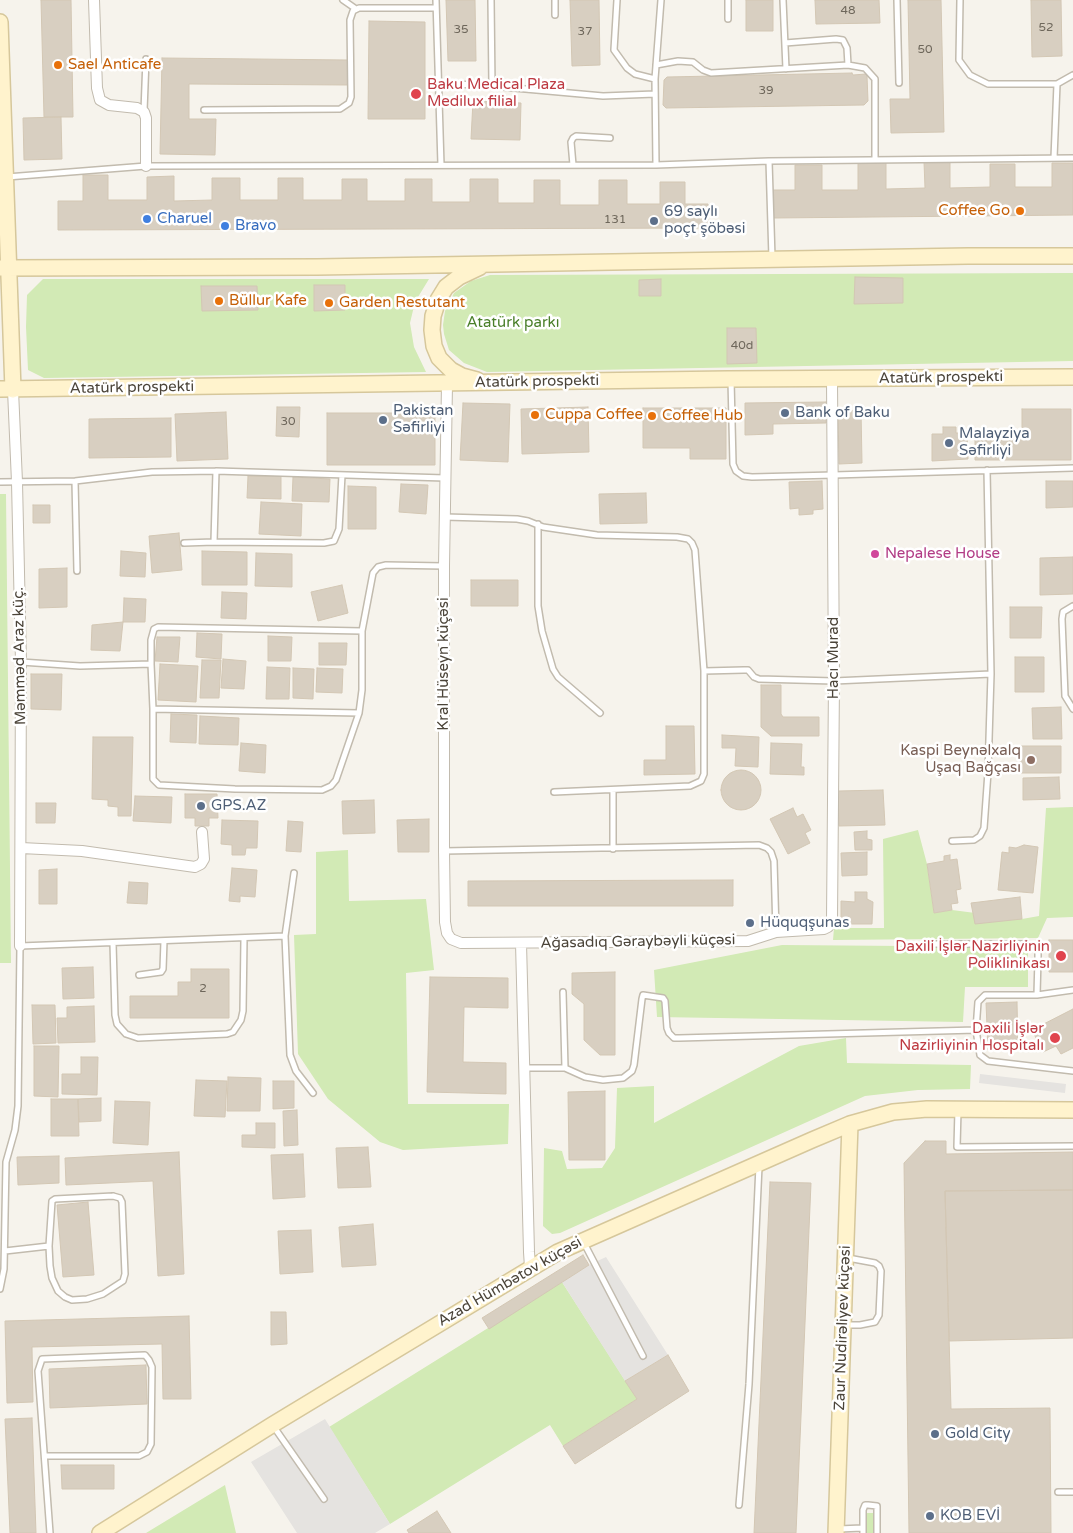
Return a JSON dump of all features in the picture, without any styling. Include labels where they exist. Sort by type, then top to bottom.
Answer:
[{"type":"main road","name":"Məmməd Araz küç.","points":[[0,22],[6,177],[6,389]]},
{"type":"main road","points":[[5,268],[1073,256]]},
{"type":"main road","points":[[447,384],[434,346],[432,330],[433,316],[438,300],[446,287],[458,277],[486,264]]},
{"type":"main road","points":[[439,358],[451,370],[462,376],[488,383]]},
{"type":"main road","name":"Atatürk prospekti","points":[[6,389],[1073,377]]},
{"type":"main road","name":"Azad Hümbətov küçəsi","points":[[100,1533],[530,1267],[582,1240],[759,1163],[850,1124],[893,1112],[926,1109],[1073,1110]]},
{"type":"main road","name":"Zaur Nudirəliyev küçəsi","points":[[836,1531],[850,1124]]},
{"type":"street","points":[[94,0],[97,88],[100,100],[109,105],[137,108],[144,112],[146,118],[146,166]]},
{"type":"street","name":"Hacı Murad","points":[[820,930],[828,927],[832,919],[834,476],[832,380]]},
{"type":"street","name":"Kral Hüseyn küçəsi","points":[[447,384],[444,566],[444,851],[447,933],[455,942]]},
{"type":"street","name":"Məmməd Araz küç.","points":[[6,389],[17,482],[21,662],[20,946]]},
{"type":"street","points":[[21,848],[82,851],[195,867],[201,864],[204,859],[202,832]]},
{"type":"street","name":"Ağasadıq Gəraybəyli küçəsi","points":[[455,942],[748,941],[776,932],[820,930]]},
{"type":"street","points":[[522,943],[528,1252],[530,1267]]},
{"type":"lane","points":[[343,0],[356,9],[436,8]]},
{"type":"lane","points":[[436,0],[441,165]]},
{"type":"lane","points":[[491,0],[492,86]]},
{"type":"lane","points":[[555,0],[555,15]]},
{"type":"lane","points":[[617,0],[614,50],[627,68],[635,74],[655,79]]},
{"type":"lane","points":[[656,165],[655,79],[661,0]]},
{"type":"lane","points":[[728,0],[728,19]]},
{"type":"lane","points":[[784,0],[786,69]]},
{"type":"lane","points":[[897,0],[899,83]]},
{"type":"lane","points":[[960,0],[959,60],[970,75],[988,84],[1057,84],[1073,75]]},
{"type":"lane","points":[[204,110],[336,110],[346,106],[351,97],[350,20],[353,11],[356,9]]},
{"type":"lane","points":[[785,43],[843,40],[847,48],[848,65]]},
{"type":"lane","points":[[144,112],[146,59]]},
{"type":"lane","points":[[656,65],[678,61],[693,62],[702,70],[711,73],[848,65],[865,68],[875,79],[875,160]]},
{"type":"lane","points":[[438,83],[603,96],[655,94]]},
{"type":"lane","points":[[1054,158],[1057,84]]},
{"type":"lane","points":[[573,165],[571,142],[573,138],[576,136],[610,138]]},
{"type":"lane","points":[[6,177],[146,166],[656,165],[769,161],[1073,158]]},
{"type":"lane","points":[[769,161],[772,259]]},
{"type":"lane","points":[[731,380],[733,464],[736,471],[743,476],[834,476],[1073,468]]},
{"type":"lane","points":[[952,841],[974,840],[980,836],[984,828],[991,674],[987,470]]},
{"type":"lane","points":[[0,482],[75,481],[152,472],[216,471],[445,478]]},
{"type":"lane","points":[[214,542],[216,471]]},
{"type":"lane","points":[[184,543],[324,543],[334,541],[340,529],[342,474]]},
{"type":"lane","points":[[75,481],[77,571]]},
{"type":"lane","points":[[445,517],[517,519],[543,526],[597,535],[677,536],[688,539],[695,550],[704,671],[704,774],[701,781],[690,786],[554,792]]},
{"type":"lane","points":[[538,524],[538,606],[542,631],[553,669],[558,677],[600,713]]},
{"type":"lane","points":[[362,631],[158,627],[154,629],[152,634],[151,664],[153,709],[152,779],[159,785],[235,789],[322,790],[330,786],[336,780],[359,713],[362,690],[362,631],[374,573],[378,567],[386,566],[444,566]]},
{"type":"lane","points":[[1073,606],[1063,612],[1062,619],[1065,696],[1073,708]]},
{"type":"lane","points":[[21,662],[80,666],[151,664]]},
{"type":"lane","points":[[704,671],[748,670],[754,677],[759,678],[834,681],[991,674]]},
{"type":"lane","points":[[153,709],[359,713]]},
{"type":"lane","points":[[613,790],[614,849]]},
{"type":"lane","points":[[444,851],[763,846],[771,852],[774,861],[776,932]]},
{"type":"lane","points":[[294,873],[285,936],[290,1055],[296,1071],[313,1092]]},
{"type":"lane","points":[[20,946],[285,936]]},
{"type":"lane","points":[[113,943],[115,1015],[117,1024],[126,1034],[138,1038],[227,1034],[232,1032],[241,1020],[243,1011],[244,939]]},
{"type":"lane","points":[[139,975],[161,972],[163,969],[164,941]]},
{"type":"lane","points":[[931,944],[1026,944],[1034,946],[1038,950],[1037,995]]},
{"type":"lane","name":"Məmməd Araz küç.","points":[[0,1289],[5,1251],[6,1162],[15,1130],[18,1106],[20,946]]},
{"type":"lane","points":[[1073,990],[1037,995],[984,995],[978,1002],[976,1030],[980,1055],[988,1061],[1073,1071]]},
{"type":"lane","points":[[563,992],[565,1068]]},
{"type":"lane","points":[[525,1068],[565,1068],[585,1077],[603,1080],[623,1078],[628,1075],[634,1065],[643,996],[663,998],[665,1001],[667,1028],[674,1038],[976,1030]]},
{"type":"lane","points":[[958,1110],[957,1147],[1073,1146]]},
{"type":"lane","points":[[740,1505],[749,1384],[759,1163]]},
{"type":"lane","points":[[113,1196],[120,1198],[122,1202],[125,1274],[123,1281],[114,1288],[87,1299],[72,1300],[65,1298],[58,1291],[52,1278],[49,1246],[51,1206],[55,1199],[113,1196]]},
{"type":"lane","points":[[582,1240],[643,1356]]},
{"type":"lane","points":[[5,1251],[49,1246]]},
{"type":"lane","points":[[843,1325],[860,1325],[875,1322],[878,1319],[881,1271],[875,1263],[846,1258]]},
{"type":"lane","points":[[46,1456],[139,1456],[147,1452],[151,1444],[152,1367],[149,1360],[144,1356],[42,1359],[38,1371],[46,1456],[50,1533]]},
{"type":"lane","points":[[272,1425],[324,1499]]},
{"type":"lane","points":[[1058,1492],[1073,1492]]},
{"type":"lane","points":[[836,1531],[862,1530],[865,1505],[874,1505],[877,1506],[877,1533]]},
{"type":"green space","name":"Atatürk parkı","points":[[1073,273],[1073,361],[487,372],[464,363],[449,350],[443,325],[445,311],[454,293],[471,281],[490,275]]},
{"type":"green space","points":[[43,279],[429,279],[415,302],[410,323],[414,347],[426,372],[44,378],[28,370],[26,327],[27,295]]},
{"type":"green space","points":[[0,494],[6,494],[11,963],[0,963]]},
{"type":"green space","points":[[1073,807],[1073,917],[1047,918],[1038,938],[833,940],[834,928],[884,928],[883,839],[918,830],[927,864],[934,913],[952,910],[1022,919],[1039,916],[1046,808]]},
{"type":"green space","points":[[348,850],[349,901],[426,899],[434,970],[406,973],[408,1104],[509,1104],[508,1144],[403,1150],[380,1142],[328,1099],[298,1054],[294,935],[316,934],[316,852]]},
{"type":"green space","points":[[782,945],[1028,947],[1028,987],[965,987],[963,1022],[657,1017],[654,970]]},
{"type":"green space","points":[[846,1038],[847,1063],[971,1065],[970,1089],[918,1090],[865,1096],[560,1233],[552,1234],[543,1226],[544,1148],[562,1151],[567,1169],[602,1168],[615,1148],[617,1088],[654,1086],[654,1123],[799,1046]]},
{"type":"green space","points":[[562,1282],[637,1399],[563,1446],[550,1425],[390,1524],[329,1427]]},
{"type":"green space","points":[[225,1485],[236,1533],[146,1533]]},
{"type":"green space","points":[[866,1513],[876,1513],[875,1533],[865,1533]]},
{"type":"shaded area","points":[[980,1074],[1066,1084],[1065,1093],[979,1083]]},
{"type":"shaded area","points":[[606,1257],[668,1355],[625,1381],[562,1282]]},
{"type":"shaded area","points":[[325,1419],[390,1524],[375,1533],[297,1533],[251,1462]]},
{"type":"building","points":[[41,0],[71,0],[73,117],[44,117]]},
{"type":"building","points":[[446,0],[475,0],[476,61],[448,61]]},
{"type":"building","points":[[570,0],[599,0],[600,65],[572,66]]},
{"type":"building","points":[[746,0],[773,0],[773,31],[746,31]]},
{"type":"building","points":[[815,0],[879,0],[880,23],[816,24]]},
{"type":"building","points":[[908,0],[941,0],[944,132],[891,133],[890,99],[910,99]]},
{"type":"building","points":[[1031,0],[1061,0],[1062,56],[1032,57]]},
{"type":"building","points":[[369,21],[425,22],[425,119],[368,119]]},
{"type":"building","points":[[162,58],[348,60],[348,85],[189,84],[189,119],[216,119],[215,155],[160,154]]},
{"type":"building","points":[[852,73],[853,75],[866,74],[867,76],[868,101],[864,105],[666,108],[663,105],[664,80],[667,77]]},
{"type":"building","points":[[473,101],[521,103],[520,140],[471,139]]},
{"type":"building","points":[[61,117],[62,159],[24,160],[23,118]]},
{"type":"building","points":[[924,162],[950,162],[950,188],[990,187],[990,164],[1015,164],[1015,187],[1052,187],[1052,163],[1073,163],[1073,215],[773,218],[773,190],[795,190],[795,165],[822,165],[822,190],[858,190],[858,163],[886,163],[886,189],[925,188]]},
{"type":"building","points":[[83,175],[108,175],[108,200],[147,200],[147,177],[174,176],[174,201],[212,200],[212,178],[240,178],[240,200],[278,200],[278,178],[303,178],[303,200],[342,200],[342,179],[367,179],[367,201],[405,201],[405,179],[432,179],[432,202],[470,202],[470,179],[498,179],[498,203],[534,203],[534,180],[560,180],[560,205],[599,205],[599,180],[627,180],[627,204],[660,204],[660,182],[685,182],[685,204],[708,204],[708,228],[58,230],[58,201],[83,201]]},
{"type":"building","points":[[855,277],[903,278],[903,303],[854,304]]},
{"type":"building","points":[[661,279],[661,296],[639,296],[639,280]]},
{"type":"building","points":[[314,285],[345,285],[345,310],[314,311]]},
{"type":"building","points":[[201,286],[257,286],[258,310],[202,311]]},
{"type":"building","points":[[727,328],[756,328],[757,363],[727,364]]},
{"type":"building","name":"Bank of Baku","points":[[826,402],[826,423],[773,424],[773,434],[745,435],[745,403]]},
{"type":"building","points":[[463,403],[510,404],[508,462],[460,460]]},
{"type":"building","points":[[277,407],[300,407],[299,437],[276,436]]},
{"type":"building","points":[[588,407],[589,452],[522,454],[521,409]]},
{"type":"building","points":[[643,408],[726,408],[726,459],[690,459],[690,448],[643,448]]},
{"type":"building","points":[[1022,409],[1071,409],[1071,460],[975,460],[975,437],[1022,437]]},
{"type":"building","points":[[861,410],[862,463],[839,464],[838,411]]},
{"type":"building","points":[[226,412],[228,459],[177,461],[175,414]]},
{"type":"building","points":[[327,413],[435,413],[435,465],[327,465]]},
{"type":"building","points":[[171,418],[171,457],[89,458],[89,419]]},
{"type":"building","points":[[943,427],[956,427],[956,433],[967,433],[968,459],[932,461],[932,434],[943,434]]},
{"type":"building","points":[[248,476],[281,476],[281,499],[247,498]]},
{"type":"building","points":[[293,477],[330,479],[329,502],[292,501]]},
{"type":"building","points":[[822,481],[823,509],[813,510],[813,514],[799,515],[799,508],[790,509],[789,482]]},
{"type":"building","points":[[1046,481],[1073,481],[1073,507],[1046,508]]},
{"type":"building","points":[[401,484],[428,485],[426,514],[399,512]]},
{"type":"building","points":[[348,486],[376,487],[376,529],[348,529]]},
{"type":"building","points":[[646,493],[647,523],[600,524],[599,494]]},
{"type":"building","points":[[261,502],[302,504],[301,536],[259,534]]},
{"type":"building","points":[[33,505],[50,505],[50,523],[33,523]]},
{"type":"building","points":[[179,533],[182,570],[152,573],[149,536]]},
{"type":"building","points":[[121,551],[146,553],[145,577],[120,576]]},
{"type":"building","points":[[202,551],[247,552],[247,585],[202,585]]},
{"type":"building","points":[[256,553],[292,554],[292,587],[255,586]]},
{"type":"building","points":[[1073,557],[1073,594],[1040,595],[1040,558]]},
{"type":"building","points":[[67,568],[67,607],[39,608],[39,569]]},
{"type":"building","points":[[471,580],[518,580],[518,606],[471,606]]},
{"type":"building","points":[[342,585],[348,613],[318,621],[311,592]]},
{"type":"building","points":[[222,592],[247,593],[246,619],[221,618]]},
{"type":"building","points":[[124,598],[146,599],[145,622],[123,622]]},
{"type":"building","points":[[1010,607],[1042,607],[1041,638],[1010,638]]},
{"type":"building","points":[[123,622],[120,651],[91,650],[92,625]]},
{"type":"building","points":[[197,633],[222,634],[221,659],[196,657]]},
{"type":"building","points":[[268,636],[292,637],[291,661],[268,661]]},
{"type":"building","points":[[157,637],[180,637],[178,662],[155,661]]},
{"type":"building","points":[[319,643],[347,643],[346,665],[319,665]]},
{"type":"building","points":[[1015,657],[1044,657],[1044,692],[1015,692]]},
{"type":"building","points":[[223,659],[246,661],[244,689],[221,688]]},
{"type":"building","points":[[202,660],[221,660],[219,698],[200,698]]},
{"type":"building","points":[[160,664],[198,666],[196,702],[158,700]]},
{"type":"building","points":[[267,667],[290,668],[289,699],[266,699]]},
{"type":"building","points":[[293,668],[314,669],[313,699],[293,698]]},
{"type":"building","points":[[317,668],[343,669],[342,693],[316,692]]},
{"type":"building","points":[[31,674],[62,674],[61,710],[31,709]]},
{"type":"building","points":[[761,685],[781,685],[781,714],[783,717],[819,717],[819,736],[771,736],[761,727]]},
{"type":"building","points":[[1061,707],[1062,739],[1033,739],[1032,708]]},
{"type":"building","points":[[171,714],[197,715],[196,743],[170,742]]},
{"type":"building","points":[[200,716],[239,718],[238,745],[199,744]]},
{"type":"building","points":[[666,726],[694,726],[695,774],[644,775],[644,760],[666,760]]},
{"type":"building","points":[[722,735],[759,737],[758,767],[735,766],[736,748],[722,748]]},
{"type":"building","points":[[93,737],[133,737],[131,816],[118,816],[118,807],[108,806],[108,800],[92,799]]},
{"type":"building","points":[[241,743],[266,745],[265,773],[239,771]]},
{"type":"building","points":[[771,743],[802,744],[801,767],[804,767],[804,775],[770,774]]},
{"type":"building","points":[[1020,746],[1061,746],[1061,773],[1020,773]]},
{"type":"building","points":[[741,770],[755,776],[761,790],[755,804],[741,810],[727,804],[721,790],[727,776]]},
{"type":"building","points":[[1059,777],[1060,799],[1023,800],[1023,778]]},
{"type":"building","points":[[883,790],[885,825],[839,826],[838,791]]},
{"type":"building","name":"GPS.AZ","points":[[185,794],[217,794],[218,818],[209,818],[209,826],[195,826],[195,818],[185,818]]},
{"type":"building","points":[[135,796],[172,797],[171,823],[133,821]]},
{"type":"building","points":[[374,800],[375,833],[343,834],[342,801]]},
{"type":"building","points":[[36,803],[56,803],[55,823],[36,823]]},
{"type":"building","points":[[793,808],[797,817],[803,814],[811,830],[805,833],[810,843],[788,854],[770,819]]},
{"type":"building","points":[[429,819],[429,852],[398,852],[397,820]]},
{"type":"building","points":[[222,820],[258,821],[257,848],[246,848],[245,855],[232,855],[232,845],[221,844]]},
{"type":"building","points":[[288,821],[303,822],[301,852],[286,851]]},
{"type":"building","points":[[867,831],[867,839],[872,840],[872,850],[855,850],[854,832]]},
{"type":"building","points":[[1024,845],[1038,847],[1033,893],[998,890],[1002,852],[1009,853],[1009,847],[1016,848]]},
{"type":"building","points":[[867,852],[867,875],[842,876],[841,853]]},
{"type":"building","points":[[950,855],[950,860],[957,859],[961,889],[956,890],[958,903],[951,904],[952,910],[934,913],[927,864],[944,861],[944,856]]},
{"type":"building","points":[[232,868],[257,870],[255,897],[240,896],[240,902],[229,901]]},
{"type":"building","points":[[57,869],[57,904],[39,904],[39,870]]},
{"type":"building","points":[[733,880],[733,906],[468,906],[468,881]]},
{"type":"building","points":[[129,882],[148,883],[147,904],[127,903]]},
{"type":"building","points":[[855,892],[867,892],[867,899],[873,902],[872,924],[841,924],[841,901],[855,902]]},
{"type":"building","points":[[1020,897],[1022,919],[975,924],[971,903]]},
{"type":"building","name":"Daxili İşlər Nazirliyinin Poliklinikası","points":[[1049,940],[1073,940],[1073,972],[1049,972]]},
{"type":"building","points":[[93,967],[94,998],[63,999],[62,968]]},
{"type":"building","points":[[191,969],[229,969],[229,1018],[130,1018],[130,996],[178,996],[178,982],[191,982]]},
{"type":"building","points":[[615,972],[615,1055],[600,1055],[584,1040],[584,1004],[572,994],[572,973]]},
{"type":"building","points":[[430,977],[508,978],[508,1008],[464,1007],[463,1062],[506,1063],[506,1094],[427,1092]]},
{"type":"building","points":[[1017,1002],[1018,1049],[988,1050],[986,1003]]},
{"type":"building","points":[[32,1005],[55,1005],[56,1043],[33,1044]]},
{"type":"building","points":[[94,1006],[95,1042],[58,1043],[57,1018],[67,1018],[67,1007]]},
{"type":"building","name":"Daxili İşlər Nazirliyinin Hospitalı","points":[[1073,1009],[1073,1048],[1061,1054],[1056,1046],[1043,1052],[1032,1030]]},
{"type":"building","points":[[34,1046],[59,1046],[58,1097],[34,1096]]},
{"type":"building","points":[[81,1057],[98,1057],[97,1095],[62,1094],[62,1074],[81,1074]]},
{"type":"building","points":[[228,1077],[261,1078],[260,1111],[227,1111]]},
{"type":"building","points":[[196,1080],[227,1081],[225,1117],[194,1116]]},
{"type":"building","points":[[273,1081],[294,1081],[294,1108],[273,1109]]},
{"type":"building","points":[[605,1091],[605,1160],[569,1160],[568,1092]]},
{"type":"building","points":[[101,1098],[101,1121],[79,1122],[78,1099]]},
{"type":"building","points":[[51,1099],[78,1099],[79,1136],[51,1136]]},
{"type":"building","points":[[115,1101],[150,1102],[148,1145],[113,1143]]},
{"type":"building","points":[[297,1110],[298,1145],[284,1146],[283,1111]]},
{"type":"building","points":[[256,1123],[275,1123],[275,1148],[242,1147],[242,1135],[256,1135]]},
{"type":"building","points":[[925,1141],[946,1141],[946,1154],[1073,1152],[1073,1190],[945,1191],[951,1409],[1050,1408],[1051,1533],[909,1533],[904,1163]]},
{"type":"building","points":[[368,1147],[371,1187],[338,1188],[336,1148]]},
{"type":"building","points":[[179,1152],[184,1274],[158,1276],[153,1181],[66,1185],[65,1158]]},
{"type":"building","points":[[303,1154],[305,1197],[273,1199],[271,1155]]},
{"type":"building","points":[[59,1156],[59,1183],[18,1185],[17,1157]]},
{"type":"building","points":[[770,1182],[811,1183],[796,1533],[754,1533]]},
{"type":"building","points":[[1073,1190],[1073,1338],[949,1341],[945,1191]]},
{"type":"building","points":[[88,1202],[94,1275],[63,1277],[57,1205]]},
{"type":"building","points":[[373,1224],[376,1265],[342,1267],[339,1227]]},
{"type":"building","points":[[311,1230],[313,1272],[280,1274],[278,1231]]},
{"type":"building","points":[[583,1255],[589,1265],[489,1329],[482,1318]]},
{"type":"building","points":[[271,1312],[286,1312],[287,1344],[271,1345]]},
{"type":"building","points":[[189,1316],[191,1399],[163,1399],[162,1344],[32,1347],[33,1402],[7,1403],[5,1321]]},
{"type":"building","points":[[668,1355],[689,1391],[575,1464],[563,1446],[637,1399],[625,1381]]},
{"type":"building","points":[[146,1365],[147,1404],[50,1408],[49,1369]]},
{"type":"building","points":[[32,1418],[36,1533],[10,1533],[5,1419]]},
{"type":"building","points":[[61,1465],[114,1465],[114,1489],[62,1489]]},
{"type":"building","points":[[437,1511],[451,1533],[409,1533],[407,1530]]},
{"type":"place","name":"Sael Anticafe","points":[[58,65]]},
{"type":"place","name":"Baku Medical Plaza Medilux filial","points":[[416,94]]},
{"type":"place","name":"Coffee Go","points":[[1020,211]]},
{"type":"place","name":"Charuel","points":[[147,219]]},
{"type":"place","name":"69 saylı poçt şöbəsi","points":[[654,221]]},
{"type":"place","name":"Bravo","points":[[225,226]]},
{"type":"place","name":"Büllur Kafe","points":[[219,301]]},
{"type":"place","name":"Garden Restutant","points":[[329,303]]},
{"type":"place","name":"Bank of Baku","points":[[785,413]]},
{"type":"place","name":"Cuppa Coffee","points":[[535,415]]},
{"type":"place","name":"Coffee Hub","points":[[652,416]]},
{"type":"place","name":"Pakistan Səfirliyi","points":[[383,420]]},
{"type":"place","name":"Malayziya Səfirliyi","points":[[949,443]]},
{"type":"place","name":"Nepalese House","points":[[875,554]]},
{"type":"place","name":"Kaspi Beynəlxalq Uşaq Bağçası","points":[[1031,760]]},
{"type":"place","name":"GPS.AZ","points":[[201,806]]},
{"type":"place","name":"Hüquqşunas","points":[[750,923]]},
{"type":"place","name":"Daxili İşlər Nazirliyinin Poliklinikası","points":[[1061,956]]},
{"type":"place","name":"Daxili İşlər Nazirliyinin Hospitalı","points":[[1055,1038]]},
{"type":"place","name":"Gold City","points":[[935,1434]]},
{"type":"place","name":"KOB EVİ","points":[[930,1516]]}]
